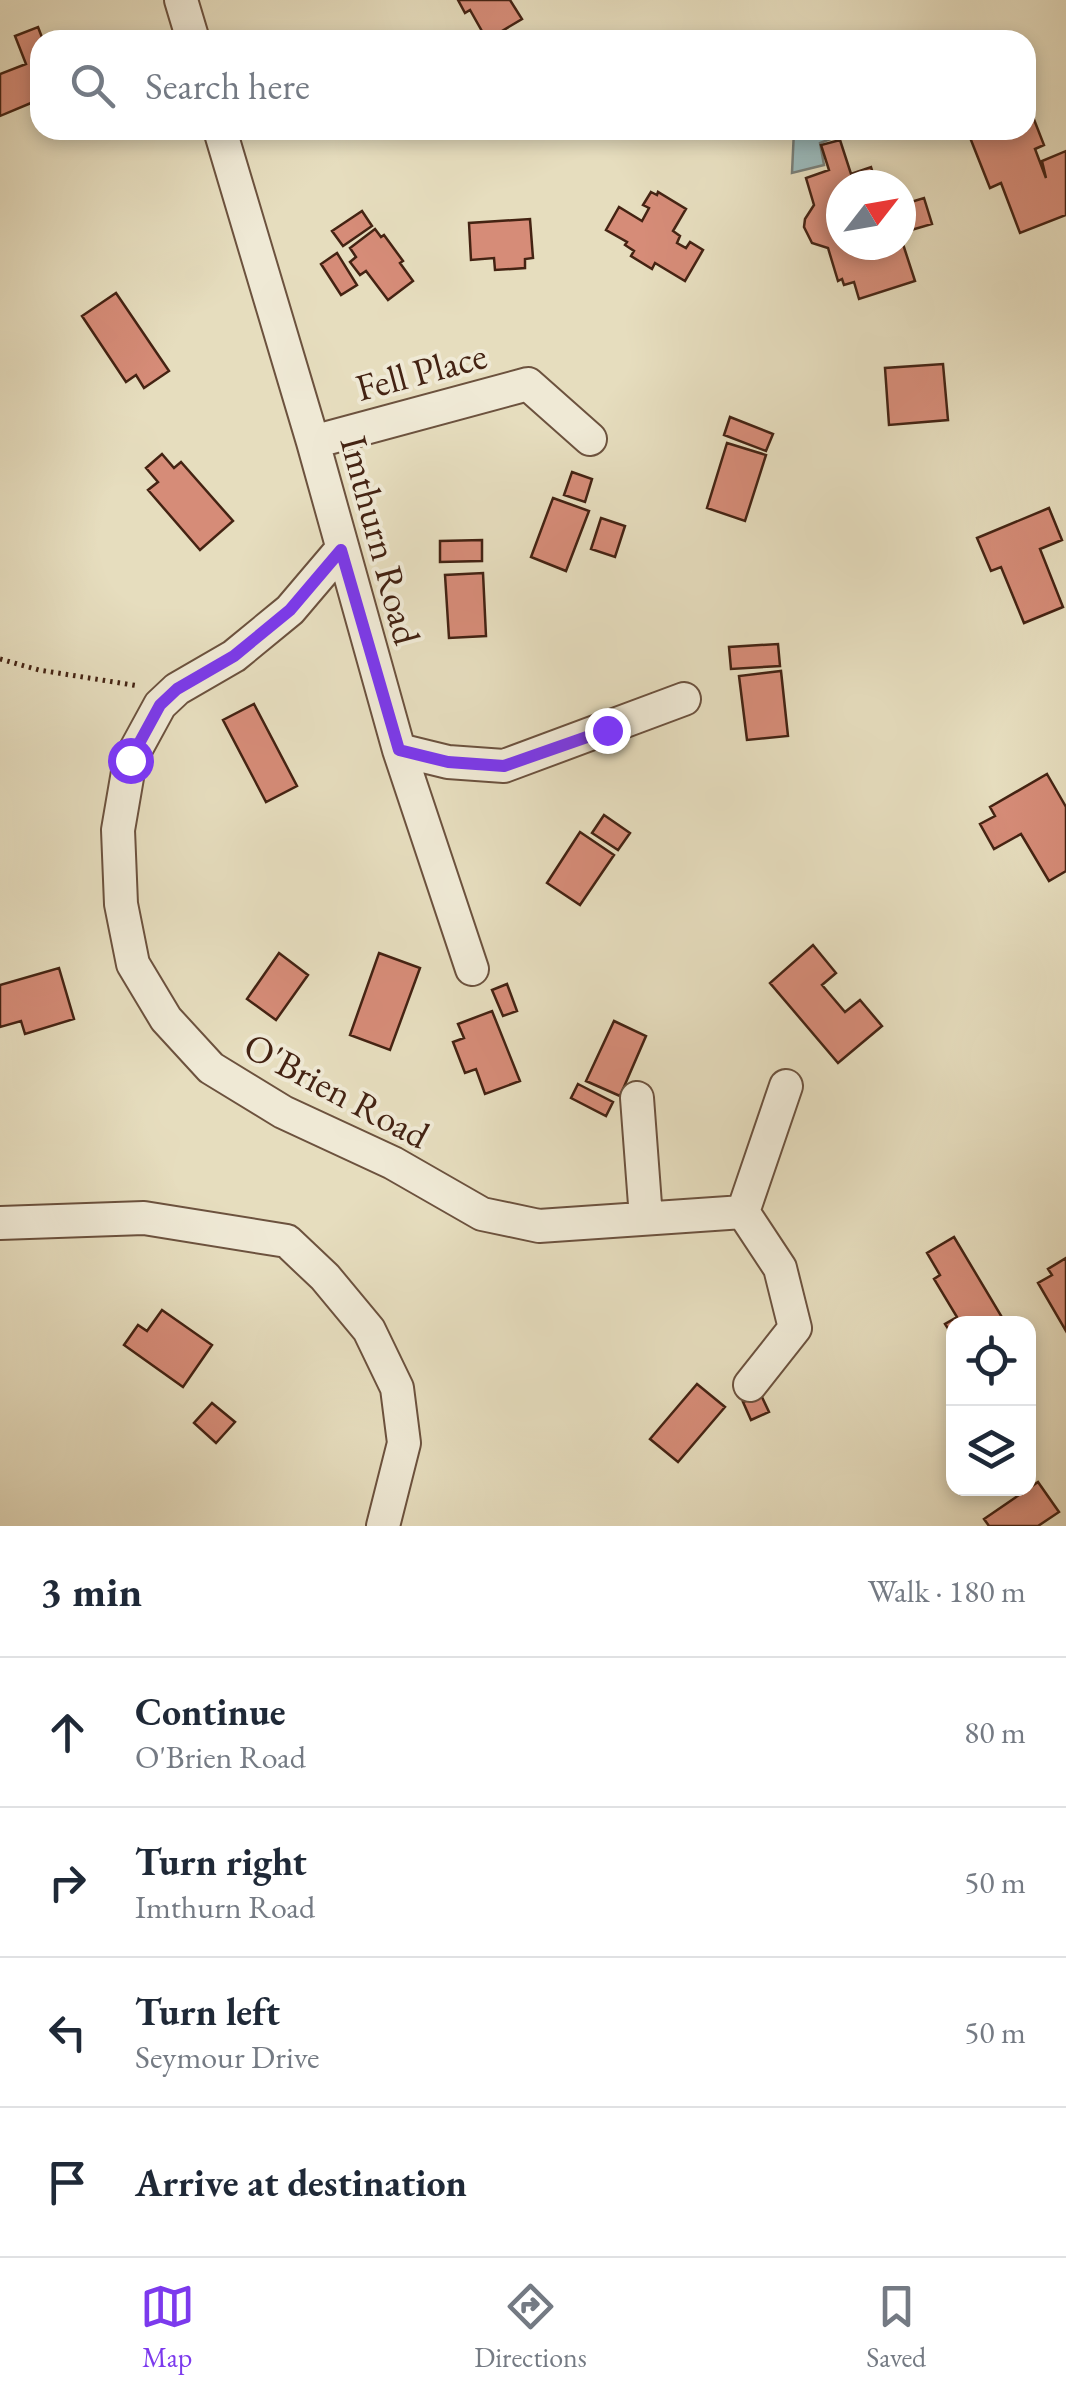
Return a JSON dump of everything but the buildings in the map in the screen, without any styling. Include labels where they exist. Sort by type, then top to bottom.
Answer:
[{"type":"street","points":[[180,0],[190,30]]},
{"type":"street","name":"Imthurn Road","points":[[223,140],[399,750],[472,969]]},
{"type":"street","name":"Fell Place","points":[[313,442],[528,384],[590,438]]},
{"type":"street","name":"O'Brien Road","points":[[341,550],[290,610],[234,656],[177,689],[160,705],[130,760],[118,830],[122,904],[132,964],[166,1020],[211,1068],[284,1112],[393,1163],[482,1214],[539,1226],[743,1212]]},
{"type":"street","points":[[399,750],[448,762],[504,766],[684,700]]},
{"type":"street","points":[[750,1385],[794,1328],[780,1268],[743,1212],[786,1086]]},
{"type":"street","points":[[637,1098],[646,1218]]},
{"type":"street","points":[[0,1222],[144,1218],[287,1241],[325,1277],[370,1330],[396,1388],[404,1443],[384,1526]]},
{"type":"path","points":[[0,659],[107,682],[177,689]]},
{"type":"water","points":[[794,140],[828,140],[820,143],[824,165],[792,173]]},
{"type":"route","points":[[130,760],[160,705],[177,689],[234,656],[290,610],[341,550],[399,750],[448,762],[504,766],[607,730]]}]
